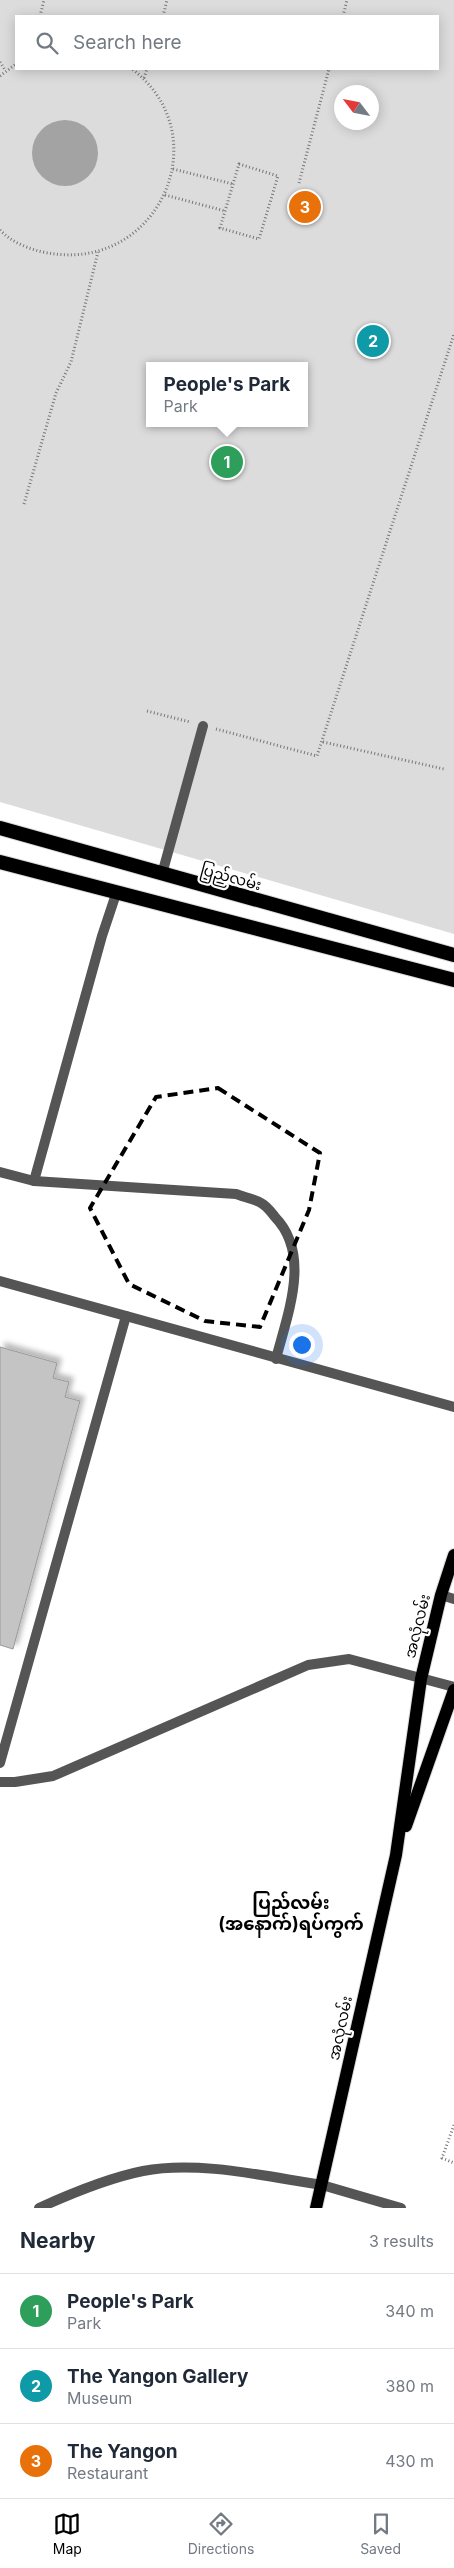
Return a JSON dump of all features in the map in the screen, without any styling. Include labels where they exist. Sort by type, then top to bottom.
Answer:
[{"type":"highway","name":"ပြည်လမ်း","points":[[0,828],[454,955]]},
{"type":"highway","points":[[0,862],[116,894],[454,980]]},
{"type":"highway","points":[[426,972],[454,990]]},
{"type":"main road","name":"အလုံလမ်း","points":[[316,2208],[396,1854],[421,1679],[441,1595],[454,1555]]},
{"type":"main road","name":"အလုံလမ်း","points":[[396,1854],[454,1689]]},
{"type":"street","points":[[162,874],[203,726]]},
{"type":"street","points":[[34,1181],[102,936],[116,894]]},
{"type":"street","points":[[0,1172],[34,1181],[236,1194],[263,1204],[278,1220],[290,1238],[293,1258],[294,1278],[276,1359]]},
{"type":"street","points":[[0,1282],[454,1407]]},
{"type":"street","points":[[0,1761],[126,1316]]},
{"type":"street","points":[[441,1595],[454,1599]]},
{"type":"street","points":[[0,1782],[15,1782],[53,1776],[308,1665],[348,1659],[454,1689]]},
{"type":"street","points":[[39,2208],[79,2192],[144,2171],[180,2168],[220,2170],[322,2185],[401,2208]]},
{"type":"path","points":[[40,15],[44,0]]},
{"type":"path","points":[[163,15],[167,0]]},
{"type":"path","points":[[343,15],[347,0]]},
{"type":"path","points":[[0,62],[5,70]]},
{"type":"path","points":[[0,76],[5,70],[15,65]]},
{"type":"path","points":[[0,230],[5,235],[38,253],[76,257],[112,248],[143,226],[164,196],[173,169],[173,136],[163,105],[144,78],[133,70]]},
{"type":"path","points":[[144,78],[147,70]]},
{"type":"path","points":[[299,183],[329,70]]},
{"type":"path","points":[[239,164],[278,176],[260,239],[220,228],[233,184],[239,164]]},
{"type":"path","points":[[173,169],[233,184]]},
{"type":"path","points":[[164,196],[225,211]]},
{"type":"path","points":[[24,504],[56,393],[71,362],[98,252]]},
{"type":"path","points":[[147,711],[316,756],[323,742],[454,334]]},
{"type":"path","points":[[323,742],[444,769]]},
{"type":"path","points":[[454,2125],[442,2158],[454,2163]]},
{"type":"highlighted area","points":[[218,1088],[320,1153],[309,1210],[260,1327],[205,1321],[129,1284],[90,1208],[156,1097]]},
{"type":"shaded area","points":[[0,0],[454,0],[454,934],[0,802]]},
{"type":"shaded area","points":[[65,120],[77,123],[88,130],[95,141],[98,153],[95,165],[88,176],[77,183],[65,186],[53,183],[42,176],[35,165],[32,153],[35,141],[42,130],[53,123]]},
{"type":"building","points":[[0,1347],[57,1363],[53,1378],[69,1382],[65,1397],[80,1401],[13,1649],[0,1645]]},
{"type":"place","name":"The Yangon","points":[[305,207]]},
{"type":"place","name":"The Yangon Gallery","points":[[373,341]]},
{"type":"place","name":"People's Park","points":[[227,462]]},
{"type":"district","name":"ပြည်လမ်း (အနောက်)ရပ်ကွက်","points":[[291,1912]]}]
